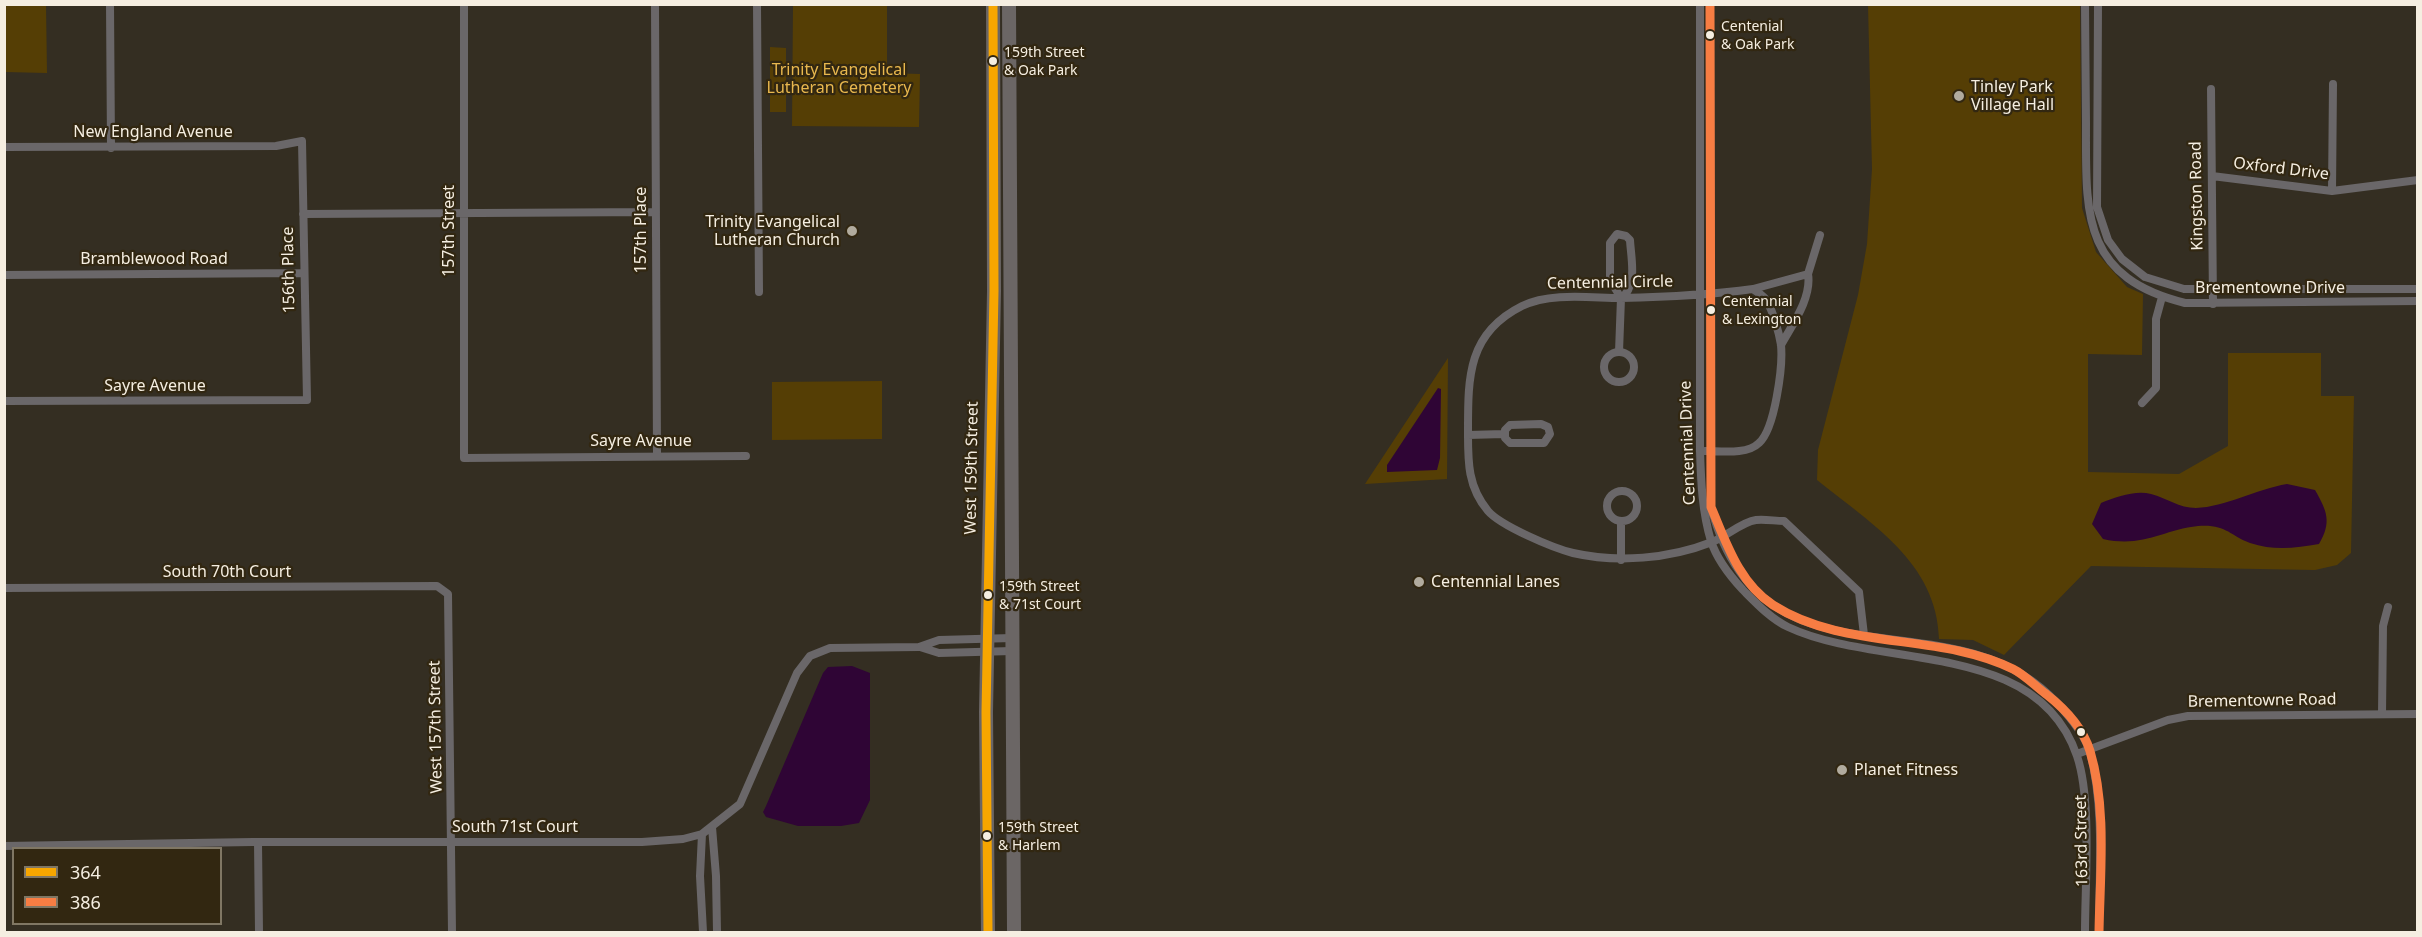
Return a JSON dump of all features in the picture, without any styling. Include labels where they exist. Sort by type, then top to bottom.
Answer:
[{"type":"main road","name":"West 159th Street","points":[[988,933],[987,645],[994,279],[993,4]]},
{"type":"main road","points":[[1009,4],[1014,933]]},
{"type":"street","points":[[110,4],[111,148]]},
{"type":"street","name":"157th Street","points":[[464,4],[464,458]]},
{"type":"street","name":"157th Place","points":[[655,4],[657,455]]},
{"type":"street","points":[[758,4],[759,292]]},
{"type":"street","name":"Centennial Drive","points":[[1700,4],[1700,451],[1702,499],[1727,573],[1766,612],[1788,627],[1833,641],[1963,665],[1994,675],[2042,703],[2055,717],[2077,754]]},
{"type":"street","name":"Centennial Drive","points":[[1710,4],[1711,507],[1715,540],[1737,570],[1779,610],[1797,620],[1839,633],[1972,653],[1996,660],[2044,688],[2067,714],[2089,749]]},
{"type":"street","name":"Brementowne Drive","points":[[2085,4],[2087,210],[2098,243],[2112,262],[2133,283],[2162,297],[2185,303],[2418,301]]},
{"type":"street","name":"Brementowne Drive","points":[[2098,4],[2097,207],[2108,240],[2122,260],[2145,277],[2173,287],[2213,290],[2418,289]]},
{"type":"street","points":[[2332,191],[2333,84]]},
{"type":"street","name":"Kingston Road","points":[[2211,89],[2213,304]]},
{"type":"street","name":"New England Avenue","points":[[4,147],[276,146],[302,141]]},
{"type":"street","name":"156th Place","points":[[302,141],[307,400]]},
{"type":"street","name":"Oxford Drive","points":[[2212,176],[2332,191],[2418,180]]},
{"type":"street","points":[[2086,181],[2097,180]]},
{"type":"street","points":[[303,214],[656,212]]},
{"type":"street","points":[[1619,352],[1621,298],[1610,280],[1610,243],[1617,234],[1622,234],[1630,240],[1632,283],[1628,292],[1621,298]]},
{"type":"street","points":[[1781,345],[1802,305],[1809,281],[1808,274],[1820,235]]},
{"type":"street","name":"Bramblewood Road","points":[[4,275],[304,273]]},
{"type":"street","name":"Centennial Circle","points":[[1808,274],[1753,289],[1712,295],[1541,300],[1522,306],[1497,321],[1478,348],[1468,378],[1471,482],[1490,514],[1543,543],[1573,553],[1621,560],[1668,554],[1715,540],[1754,520],[1784,521],[1859,592],[1864,635]]},
{"type":"street","points":[[2382,288],[2382,302]]},
{"type":"street","points":[[1700,451],[1749,449],[1759,444],[1765,437],[1772,417],[1780,374],[1781,345],[1766,299],[1753,289]]},
{"type":"street","points":[[2142,403],[2156,388],[2157,319],[2162,297]]},
{"type":"street","name":"Sayre Avenue","points":[[4,402],[307,400]]},
{"type":"street","points":[[1541,424],[1548,427],[1550,434],[1547,441],[1540,444],[1510,443],[1504,434],[1510,425],[1541,424]]},
{"type":"street","points":[[1468,435],[1504,434]]},
{"type":"street","name":"Sayre Avenue","points":[[464,458],[746,456]]},
{"type":"street","points":[[1621,560],[1622,522]]},
{"type":"street","name":"South 70th Court","points":[[4,588],[437,586],[448,594]]},
{"type":"street","name":"West 157th Street","points":[[448,594],[453,842],[452,933]]},
{"type":"street","points":[[2382,714],[2383,626],[2388,607]]},
{"type":"street","name":"South 71st Court","points":[[4,846],[258,842],[642,842],[683,839],[702,834],[740,804],[797,673],[810,656],[823,650],[840,647],[919,646],[939,640],[1012,645]]},
{"type":"street","name":"South 71st Court","points":[[919,646],[939,653],[987,645],[1012,645]]},
{"type":"street","name":"Brementowne Road","points":[[2077,754],[2168,720],[2188,716],[2418,714]]},
{"type":"street","name":"163rd Street","points":[[2089,749],[2098,795],[2099,933]]},
{"type":"street","name":"163rd Street","points":[[2077,754],[2083,780],[2085,933]]},
{"type":"street","points":[[711,827],[716,876],[717,933]]},
{"type":"street","points":[[702,834],[700,876],[703,933]]},
{"type":"street","points":[[258,842],[259,933]]},
{"type":"green space","points":[[5,4],[46,5],[47,73],[5,72]]},
{"type":"green space","name":"Trinity Evangelical Lutheran Cemetery","points":[[793,5],[887,5],[887,73],[920,74],[919,127],[792,126]]},
{"type":"green space","points":[[1868,5],[2080,5],[2082,208],[2096,252],[2127,287],[2143,294],[2142,355],[2088,354],[2088,472],[2179,474],[2228,446],[2228,353],[2321,353],[2321,396],[2354,396],[2351,553],[2337,565],[2315,570],[2091,566],[2004,655],[1973,640],[1939,639],[1935,612],[1927,588],[1913,566],[1878,529],[1817,480],[1818,450],[1858,295],[1867,244],[1872,169]]},
{"type":"green space","points":[[770,47],[786,48],[786,112],[770,112]]},
{"type":"green space","points":[[1448,358],[1447,479],[1365,484]]},
{"type":"green space","points":[[882,381],[882,439],[772,440],[772,382]]},
{"type":"shaded area","points":[[1438,388],[1441,389],[1440,458],[1437,470],[1387,472],[1387,465]]},
{"type":"shaded area","points":[[2287,484],[2315,490],[2319,497],[2327,523],[2319,544],[2293,548],[2268,547],[2250,543],[2221,528],[2207,526],[2185,528],[2141,540],[2117,541],[2103,539],[2092,524],[2101,503],[2126,495],[2151,494],[2196,508],[2218,505]]},
{"type":"shaded area","points":[[852,666],[870,673],[870,800],[859,823],[841,826],[798,826],[766,817],[763,812],[823,673],[828,667]]},
{"type":"transit line","name":"364","points":[[988,932],[986,712],[994,291],[993,4]]},
{"type":"transit line","name":"386","points":[[1710,4],[1711,507],[1722,534],[1742,574],[1761,596],[1773,605],[1801,619],[1830,629],[1954,650],[1984,658],[2017,671],[2066,712],[2087,743],[2099,795],[2101,818],[2099,932]]},
{"type":"place","name":"Centenial & Oak Park","points":[[1710,35]]},
{"type":"place","name":"159th Street & Oak Park","points":[[993,61]]},
{"type":"place","name":"Tinley Park Village Hall","points":[[1959,96]]},
{"type":"place","name":"Trinity Evangelical Lutheran Church","points":[[852,231]]},
{"type":"place","name":"Centennial & Lexington","points":[[1711,310]]},
{"type":"place","name":"Centennial Lanes","points":[[1419,582]]},
{"type":"place","name":"159th Street & 71st Court","points":[[988,595]]},
{"type":"place","name":"Planet Fitness","points":[[1842,770]]},
{"type":"place","name":"159th Street & Harlem","points":[[987,836]]}]
